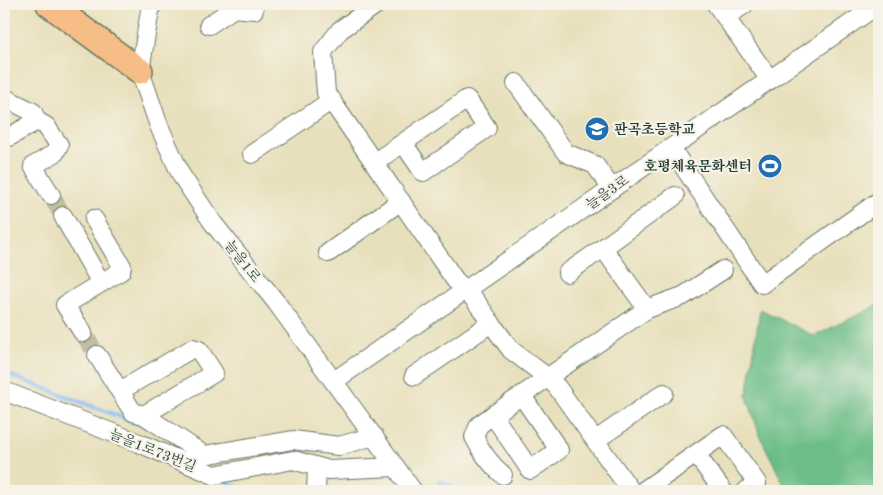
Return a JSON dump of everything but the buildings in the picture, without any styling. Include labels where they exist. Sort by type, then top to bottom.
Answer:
[{"type":"highway","points":[[49,4],[140,71]]},
{"type":"street","name":"늘을1로","points":[[152,4],[140,71],[159,126],[181,175],[213,223],[276,302],[413,491]]},
{"type":"street","points":[[376,4],[340,30],[323,52],[326,92],[455,280],[475,300],[511,350],[547,377],[557,387],[631,491]]},
{"type":"street","points":[[745,4],[721,11],[770,80]]},
{"type":"street","name":"늘을3로","points":[[334,381],[879,4]]},
{"type":"street","points":[[209,25],[233,6],[254,10]]},
{"type":"street","points":[[516,83],[566,153],[595,165],[612,189]]},
{"type":"street","points":[[4,102],[7,99],[33,112],[37,121],[46,126],[59,145],[55,153],[33,166],[51,195]]},
{"type":"street","points":[[375,162],[467,99],[487,128],[423,172],[403,143]]},
{"type":"street","points":[[252,154],[332,100]]},
{"type":"street","points":[[9,138],[37,121]]},
{"type":"street","points":[[671,148],[762,284],[879,201]]},
{"type":"street","points":[[566,273],[675,196]]},
{"type":"street","points":[[328,253],[401,201]]},
{"type":"street","points":[[63,216],[101,283]]},
{"type":"street","points":[[83,333],[64,305],[121,271],[122,266],[94,219]]},
{"type":"street","points":[[603,248],[647,309]]},
{"type":"street","points":[[503,475],[478,446],[474,437],[479,425],[647,309],[683,296],[723,270]]},
{"type":"street","points":[[414,376],[491,323]]},
{"type":"street","points":[[120,391],[193,348],[199,350],[214,373],[144,415]]},
{"type":"street","points":[[97,355],[133,412],[144,415],[204,455],[293,440],[340,446],[374,436]]},
{"type":"street","name":"늘을1로73번길","points":[[4,392],[139,443],[214,475],[293,460],[328,470],[395,467]]},
{"type":"street","points":[[596,440],[664,393]]},
{"type":"street","points":[[493,416],[530,470],[559,450],[522,396]]},
{"type":"street","points":[[643,491],[723,435],[757,484],[746,491]]},
{"type":"street","points":[[696,454],[723,491]]},
{"type":"street","points":[[316,491],[317,467]]},
{"type":"green space","points":[[879,302],[879,491],[787,491],[760,436],[747,397],[760,309],[814,336],[870,309]]},
{"type":"waterway","points":[[4,373],[145,426]]},
{"type":"waterway","points":[[439,481],[461,491]]},
{"type":"waterway","points":[[228,483],[243,491]]},
{"type":"waterway","points":[[369,491],[388,489]]},
{"type":"tunnel","points":[[51,195],[63,216]]},
{"type":"tunnel","points":[[83,333],[97,355]]},
{"type":"place","name":"판곡초등학교","points":[[597,129]]},
{"type":"place","name":"호평체육문화센터","points":[[770,166]]}]
